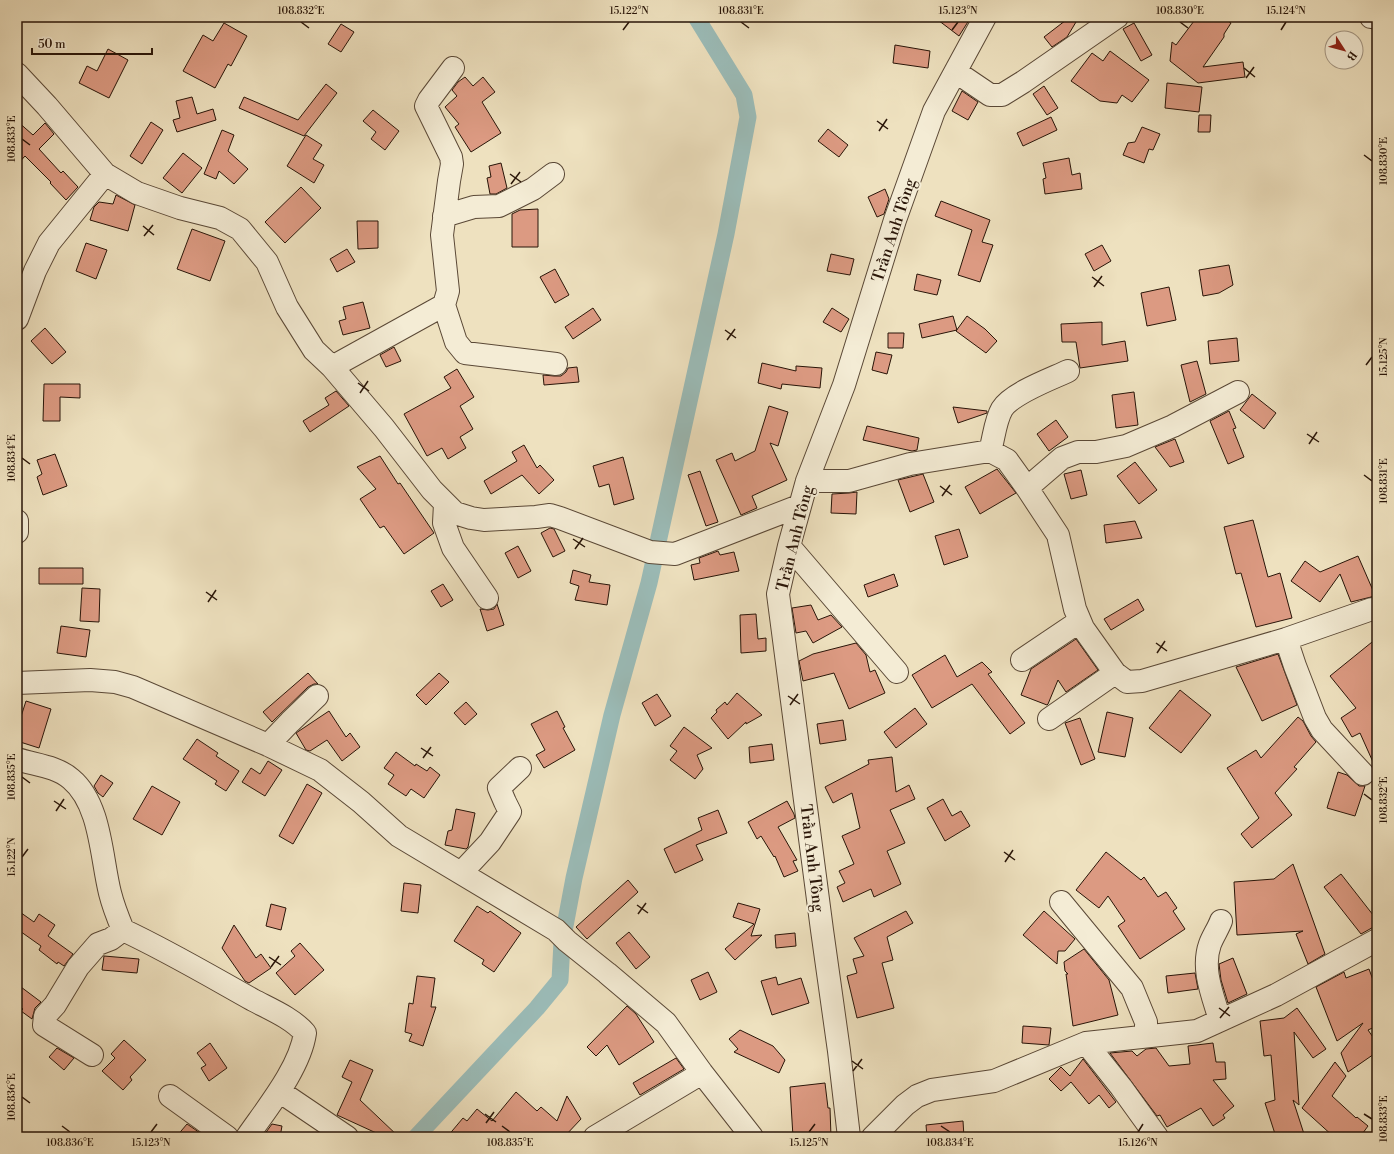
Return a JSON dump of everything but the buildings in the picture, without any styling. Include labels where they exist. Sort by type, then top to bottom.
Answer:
[{"type":"street","name":"Trần Anh Tông","points":[[849,1137],[839,1051],[778,594],[799,506],[807,481],[844,385],[895,220],[934,112],[985,17]]},
{"type":"street","points":[[956,72],[990,95],[1002,95],[1117,17]]},
{"type":"street","points":[[1371,17],[1377,18]]},
{"type":"street","points":[[453,68],[426,106],[451,157],[452,164],[442,235],[448,291],[444,305],[456,342],[465,353],[556,364]]},
{"type":"street","points":[[17,74],[47,106],[105,174],[138,193],[180,208],[220,218],[240,229],[267,262],[287,307],[314,350],[332,367],[384,428],[432,490],[454,513],[484,520],[550,515],[655,552],[675,554],[799,506]]},
{"type":"street","points":[[17,319],[35,271],[49,243],[105,174]]},
{"type":"street","points":[[444,216],[474,207],[499,206],[533,189],[553,174]]},
{"type":"street","points":[[332,367],[444,305]]},
{"type":"street","points":[[990,450],[1001,411],[1006,404],[1023,392],[1068,371]]},
{"type":"street","points":[[1027,488],[1062,458],[1078,452],[1096,452],[1126,446],[1173,426],[1238,392]]},
{"type":"street","points":[[807,481],[849,481],[910,464],[990,450],[1007,460],[1058,535],[1073,601],[1083,628],[1115,673],[1127,682],[1142,682],[1286,639],[1372,609]]},
{"type":"street","points":[[445,504],[444,523],[452,548],[487,598]]},
{"type":"street","points":[[17,521],[17,532]]},
{"type":"street","points":[[789,546],[897,672]]},
{"type":"street","points":[[1022,660],[1080,621]]},
{"type":"street","points":[[1286,639],[1315,718],[1322,730],[1363,774]]},
{"type":"street","points":[[1049,719],[1115,673]]},
{"type":"street","points":[[17,683],[90,680],[115,682],[133,687],[268,745],[320,770],[361,802],[399,836],[562,936],[607,973],[666,1024],[752,1137]]},
{"type":"street","points":[[268,745],[317,696]]},
{"type":"street","points":[[17,759],[52,768],[71,778],[87,797],[96,822],[110,893],[123,930],[207,974],[300,1028],[305,1033],[303,1043],[296,1060],[279,1091],[247,1137]]},
{"type":"street","points":[[461,873],[490,842],[510,812],[499,788],[520,768]]},
{"type":"street","points":[[1061,902],[1132,988],[1146,1022],[1146,1036]]},
{"type":"street","points":[[1220,1020],[1207,971],[1207,958],[1210,945],[1221,921]]},
{"type":"street","points":[[92,1056],[44,1025],[45,1016],[55,1005],[78,967],[98,944],[111,939],[123,930]]},
{"type":"street","points":[[873,1137],[905,1105],[917,1096],[932,1090],[994,1081],[1086,1043],[1197,1031],[1276,995],[1377,940]]},
{"type":"street","points":[[1086,1043],[1121,1087],[1157,1137]]},
{"type":"street","points":[[595,1137],[702,1073]]},
{"type":"street","points":[[279,1091],[347,1137]]},
{"type":"street","points":[[170,1096],[228,1137]]},
{"type":"waterway","points":[[416,1137],[537,1008],[560,980],[562,942],[574,878],[612,715],[649,583],[726,234],[748,117],[744,95],[696,17]]}]
